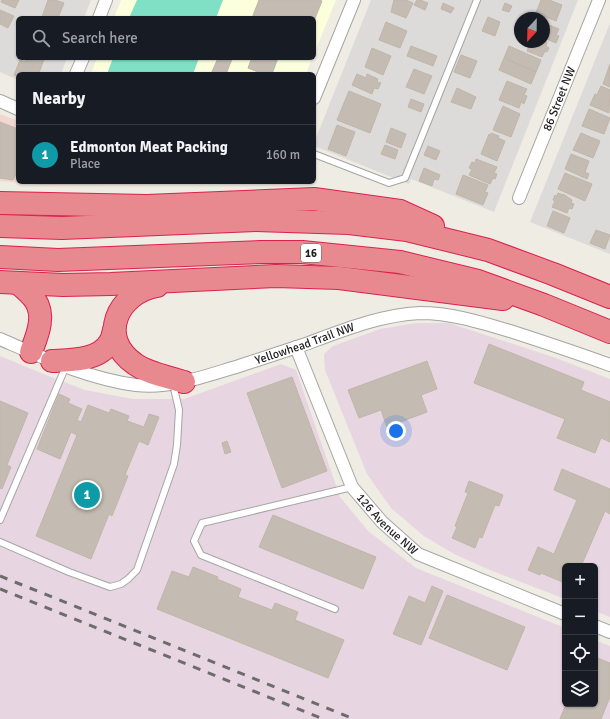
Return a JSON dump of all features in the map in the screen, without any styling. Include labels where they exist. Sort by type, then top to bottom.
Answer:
[{"type":"highway","points":[[0,203],[147,206],[314,199],[400,211],[488,250],[610,297]]},
{"type":"highway","points":[[0,226],[62,228],[256,220],[349,223],[407,230],[488,250]]},
{"type":"highway","name":"16","points":[[0,257],[58,260],[262,252],[302,252],[400,262],[478,281],[544,305],[610,332]]},
{"type":"highway","points":[[10,283],[63,285],[276,276],[339,278],[544,305]]},
{"type":"highway","points":[[59,363],[90,357],[98,353],[110,343],[117,317],[122,307],[130,298],[140,291],[147,288],[186,281]]},
{"type":"highway","points":[[10,283],[36,301],[40,311],[38,331],[31,352]]},
{"type":"highway","points":[[114,330],[116,344],[127,358],[135,365],[179,383]]},
{"type":"street","points":[[100,16],[106,0]]},
{"type":"street","points":[[316,93],[354,0]]},
{"type":"street","name":"86 Street NW","points":[[519,198],[599,0]]},
{"type":"street","points":[[77,72],[82,60]]},
{"type":"street","points":[[0,101],[16,108]]},
{"type":"street","name":"Yellowhead Trail NW","points":[[0,339],[59,363],[112,381],[137,385],[179,383],[194,380],[362,324],[394,315],[420,313],[447,314],[474,320],[554,345],[610,365]]},
{"type":"street","name":"126 Avenue NW","points":[[296,347],[352,487],[382,522],[418,554],[562,613]]},
{"type":"street","points":[[598,627],[610,632]]},
{"type":"lane","points":[[316,155],[389,183],[405,178],[477,0]]},
{"type":"lane","points":[[0,520],[59,363]]},
{"type":"lane","points":[[0,542],[69,572],[110,586],[121,584],[128,579],[137,570],[174,464],[177,445],[179,383]]},
{"type":"lane","points":[[335,609],[201,555],[194,541],[202,523],[352,487]]},
{"type":"shaded area","points":[[0,0],[91,0],[85,16],[16,16],[16,60],[66,60],[62,72],[16,72],[16,79],[0,72]]},
{"type":"shaded area","points":[[121,0],[336,0],[316,49],[316,16],[115,16]]},
{"type":"shaded area","points":[[371,0],[578,0],[494,212],[411,179],[409,184],[316,147],[316,138]]},
{"type":"shaded area","points":[[610,23],[610,254],[530,222]]},
{"type":"shaded area","points":[[96,60],[311,60],[307,72],[92,72]]},
{"type":"shaded area","points":[[0,114],[16,120],[16,182],[0,181]]},
{"type":"shaded area","points":[[32,184],[173,184],[43,185]]},
{"type":"shaded area","points":[[416,323],[449,323],[556,358],[610,379],[610,617],[598,612],[598,563],[562,563],[562,598],[490,570],[454,554],[424,536],[391,508],[367,474],[325,370],[324,354],[333,346],[380,329]]},
{"type":"shaded area","points":[[0,356],[85,390],[133,399],[184,399],[281,364],[296,370],[340,497],[368,531],[416,568],[562,627],[562,707],[598,707],[598,641],[610,646],[610,719],[0,719]],"holes":[[[149,414],[158,418],[148,445],[139,441],[126,473]],[[125,474],[128,476],[112,515],[109,514]]]},
{"type":"green space","points":[[137,0],[223,0],[217,16],[130,16]]},
{"type":"green space","points":[[112,60],[198,60],[194,72],[108,72]]},
{"type":"building","points":[[2,0],[19,0],[15,8],[1,2]]},
{"type":"building","points":[[48,0],[55,0],[64,3],[59,16],[42,16]]},
{"type":"building","points":[[259,0],[322,1],[316,16],[253,16]]},
{"type":"building","points":[[394,0],[406,0],[413,3],[406,18],[391,12]]},
{"type":"building","points":[[417,0],[428,3],[425,10],[414,5]]},
{"type":"building","points":[[541,0],[549,0],[562,5],[556,21],[550,19],[550,12],[536,12]]},
{"type":"building","points":[[443,3],[454,8],[451,13],[441,9]]},
{"type":"building","points":[[505,3],[512,6],[509,12],[502,10]]},
{"type":"building","points":[[0,10],[14,16],[8,28],[0,24]]},
{"type":"building","points":[[488,17],[500,22],[495,36],[482,31]]},
{"type":"building","points":[[386,22],[407,31],[400,48],[379,40]]},
{"type":"building","points":[[550,25],[559,29],[556,35],[559,36],[556,43],[550,40]]},
{"type":"building","points":[[411,46],[437,56],[433,66],[407,56]]},
{"type":"building","points":[[509,46],[541,60],[536,72],[504,58]]},
{"type":"building","points":[[372,48],[391,56],[383,75],[365,67]]},
{"type":"building","points":[[528,48],[549,48],[547,52],[545,51],[542,57],[527,51]]},
{"type":"building","points":[[461,55],[477,61],[470,78],[454,72]]},
{"type":"building","points":[[504,58],[536,72],[531,84],[499,70]]},
{"type":"building","points":[[20,60],[25,62],[26,60],[44,60],[39,72],[16,72],[16,76],[14,75]]},
{"type":"building","points":[[217,60],[232,60],[227,72],[212,72]]},
{"type":"building","points":[[251,60],[277,60],[273,72],[258,72],[248,68]]},
{"type":"building","points":[[610,64],[610,87],[603,84]]},
{"type":"building","points":[[414,69],[432,76],[424,94],[406,87]]},
{"type":"building","points":[[357,74],[366,78],[367,74],[378,79],[377,82],[381,83],[378,89],[374,88],[372,94],[352,85]]},
{"type":"building","points":[[507,81],[527,89],[524,95],[527,96],[524,104],[521,102],[519,108],[499,100]]},
{"type":"building","points":[[601,86],[610,90],[609,113],[590,105]]},
{"type":"building","points":[[457,88],[476,97],[471,109],[451,102]]},
{"type":"building","points":[[349,91],[381,104],[370,133],[337,120]]},
{"type":"building","points":[[411,99],[424,104],[421,112],[408,107]]},
{"type":"building","points":[[503,106],[520,114],[511,137],[493,130]]},
{"type":"building","points":[[589,109],[610,118],[604,134],[582,126]]},
{"type":"building","points":[[0,122],[16,128],[16,173],[13,180],[0,178]]},
{"type":"building","points":[[337,125],[355,132],[346,156],[328,149]]},
{"type":"building","points":[[391,128],[406,134],[401,148],[386,142]]},
{"type":"building","points":[[491,133],[499,136],[498,138],[505,141],[497,161],[481,154],[489,134],[491,135]]},
{"type":"building","points":[[581,133],[600,141],[593,158],[573,150]]},
{"type":"building","points":[[385,145],[398,150],[395,159],[381,154]]},
{"type":"building","points":[[428,146],[440,151],[436,160],[424,155]]},
{"type":"building","points":[[571,154],[589,161],[585,172],[589,174],[587,179],[565,169]]},
{"type":"building","points":[[476,159],[497,167],[494,173],[497,174],[495,179],[493,178],[490,184],[469,175],[472,169],[469,168],[472,162],[475,163]]},
{"type":"building","points":[[424,168],[440,175],[438,180],[434,179],[432,186],[419,181]]},
{"type":"building","points":[[565,173],[592,184],[585,201],[558,189]]},
{"type":"building","points":[[463,175],[488,185],[485,192],[488,193],[483,205],[456,194]]},
{"type":"building","points":[[558,193],[563,194],[572,200],[571,203],[574,204],[572,209],[569,208],[567,213],[552,207],[555,201],[553,200],[555,195],[557,196]]},
{"type":"building","points":[[553,211],[570,218],[564,233],[547,226]]},
{"type":"building","points":[[596,230],[610,235],[605,249],[590,243]]},
{"type":"building","points":[[489,344],[584,382],[581,390],[610,402],[610,442],[601,438],[595,453],[557,438],[565,419],[474,383]]},
{"type":"building","points":[[427,361],[437,389],[421,395],[427,412],[387,427],[381,410],[359,418],[348,390]]},
{"type":"building","points":[[292,377],[327,471],[282,488],[247,393]]},
{"type":"building","points":[[59,394],[70,399],[68,403],[82,409],[77,420],[81,422],[88,405],[109,413],[111,409],[129,416],[127,421],[144,427],[149,414],[159,417],[148,445],[139,441],[125,475],[128,476],[112,516],[109,514],[91,559],[36,536],[77,435],[71,432],[60,459],[37,449]]},
{"type":"building","points":[[0,401],[28,413],[7,465],[11,467],[2,489],[0,488]]},
{"type":"building","points":[[227,441],[231,452],[225,454],[222,443]]},
{"type":"building","points":[[562,469],[610,489],[610,514],[605,511],[582,563],[562,563],[562,582],[541,573],[540,575],[528,570],[538,547],[554,554],[577,500],[554,490]]},
{"type":"building","points":[[469,481],[503,495],[499,506],[495,505],[482,538],[479,537],[475,548],[452,538],[468,493],[465,492]]},
{"type":"building","points":[[273,515],[376,557],[363,589],[259,547]]},
{"type":"building","points":[[193,567],[218,577],[217,579],[241,589],[238,597],[272,610],[275,603],[298,612],[295,620],[344,640],[328,678],[157,609],[172,571],[189,577]]},
{"type":"building","points":[[432,586],[443,591],[421,645],[393,634],[409,596],[425,603]]},
{"type":"building","points":[[447,595],[525,627],[507,670],[429,638]]},
{"type":"building","points":[[598,658],[610,663],[610,697],[601,719],[560,719],[565,707],[598,707]]},
{"type":"railway","points":[[0,576],[354,719]]},
{"type":"railway","points":[[0,589],[323,719]]},
{"type":"place","name":"Edmonton Meat Packing","points":[[87,495]]}]
